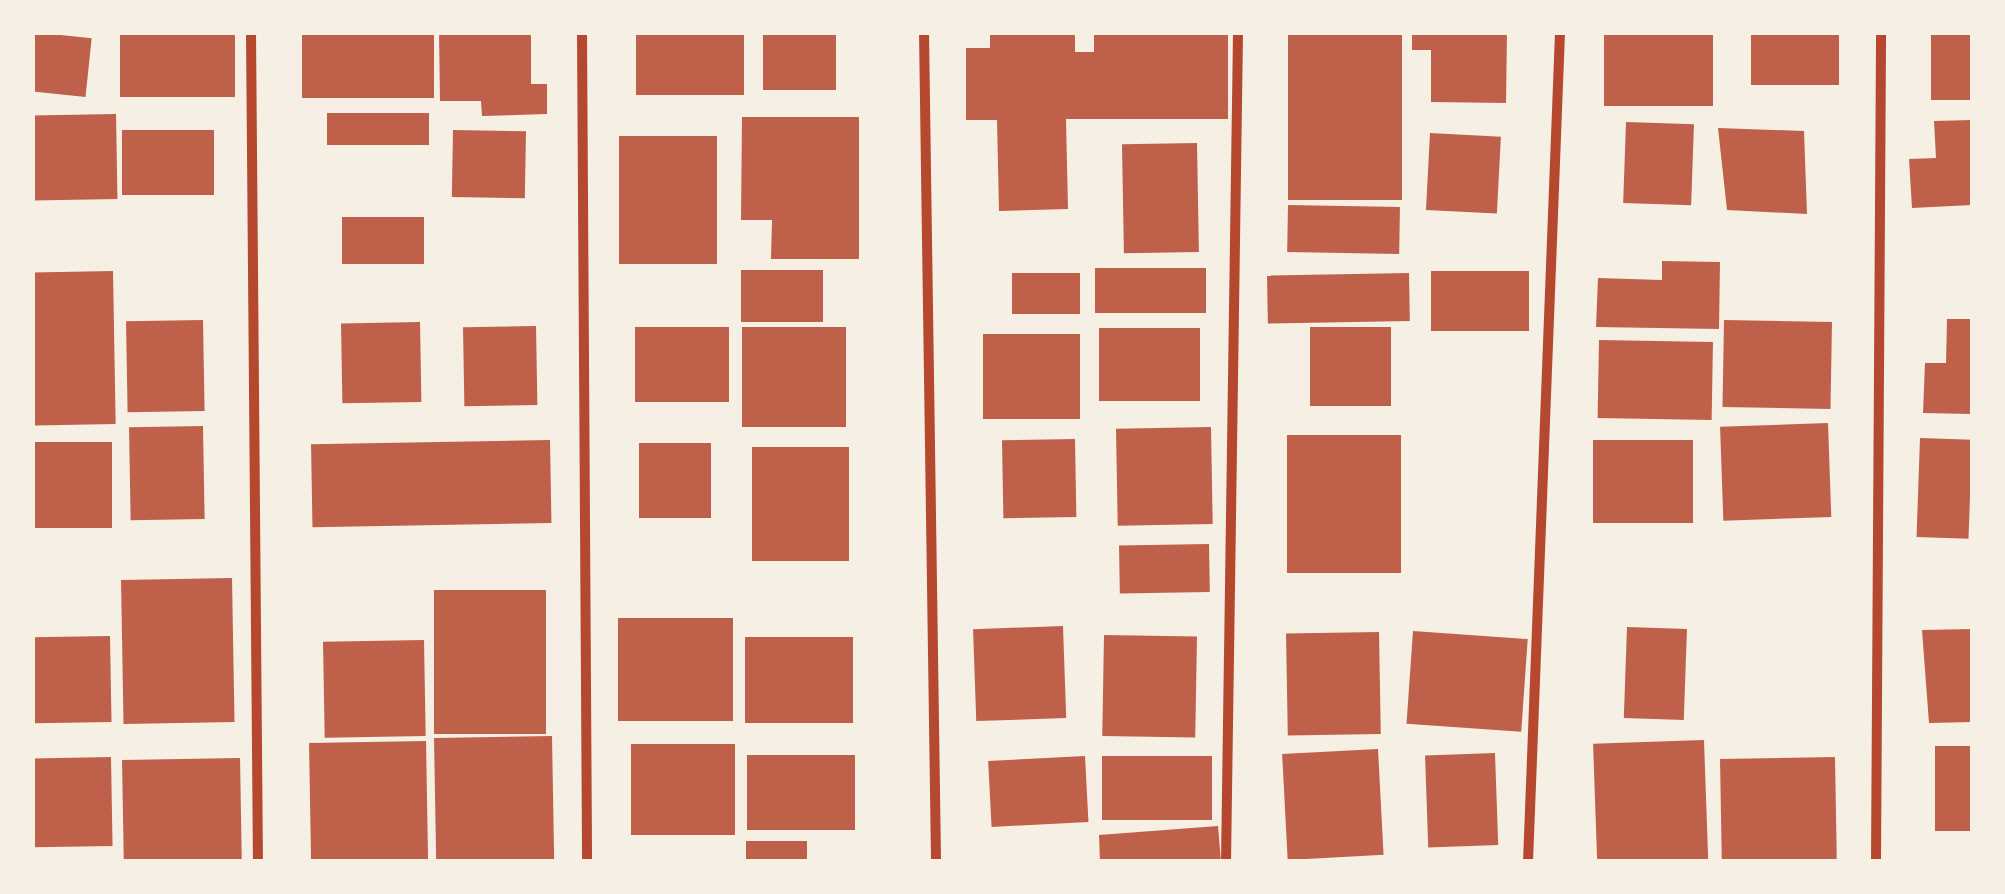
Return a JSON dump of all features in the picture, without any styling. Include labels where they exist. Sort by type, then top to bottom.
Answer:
[{"type":"street","points":[[251,32],[258,862]]},
{"type":"street","points":[[582,32],[587,862]]},
{"type":"street","points":[[924,32],[936,862]]},
{"type":"street","points":[[1226,862],[1238,32]]},
{"type":"street","points":[[1528,862],[1560,32]]},
{"type":"street","points":[[1876,862],[1881,32]]},
{"type":"building","points":[[32,32],[92,38],[86,97],[32,91]]},
{"type":"building","points":[[120,32],[235,32],[235,97],[120,97]]},
{"type":"building","points":[[302,32],[434,32],[434,98],[302,98]]},
{"type":"building","points":[[439,32],[531,32],[531,84],[547,84],[547,114],[482,116],[481,101],[440,101]]},
{"type":"building","points":[[636,32],[744,32],[744,95],[636,95]]},
{"type":"building","points":[[763,32],[836,32],[836,90],[763,90]]},
{"type":"building","points":[[990,32],[1075,32],[1075,52],[1094,52],[1094,32],[1228,32],[1228,119],[1066,119],[1068,209],[999,211],[997,120],[966,120],[966,48],[990,48]]},
{"type":"building","points":[[1288,32],[1402,32],[1402,200],[1288,200]]},
{"type":"building","points":[[1412,32],[1507,32],[1506,103],[1431,102],[1431,50],[1412,50]]},
{"type":"building","points":[[1604,32],[1713,32],[1713,106],[1604,106]]},
{"type":"building","points":[[1751,32],[1839,32],[1839,85],[1751,85]]},
{"type":"building","points":[[1931,32],[1972,32],[1972,100],[1931,100]]},
{"type":"building","points":[[327,113],[429,113],[429,145],[327,145]]},
{"type":"building","points":[[116,114],[117,199],[33,200],[32,115]]},
{"type":"building","points":[[742,117],[859,117],[859,259],[771,259],[772,220],[741,220]]},
{"type":"building","points":[[1972,120],[1972,205],[1912,208],[1909,159],[1936,158],[1934,121]]},
{"type":"building","points":[[1626,122],[1694,124],[1691,205],[1623,203]]},
{"type":"building","points":[[1718,128],[1804,131],[1807,214],[1727,210]]},
{"type":"building","points":[[122,130],[214,130],[214,195],[122,195]]},
{"type":"building","points":[[453,130],[526,131],[525,198],[452,197]]},
{"type":"building","points":[[1430,133],[1501,137],[1497,214],[1426,210]]},
{"type":"building","points":[[619,136],[717,136],[717,264],[619,264]]},
{"type":"building","points":[[1197,143],[1199,252],[1124,253],[1122,144]]},
{"type":"building","points":[[1288,205],[1400,207],[1399,254],[1287,252]]},
{"type":"building","points":[[342,217],[424,217],[424,264],[342,264]]},
{"type":"building","points":[[1662,261],[1720,262],[1719,329],[1596,327],[1598,278],[1662,280]]},
{"type":"building","points":[[1095,268],[1206,268],[1206,313],[1095,313]]},
{"type":"building","points":[[741,270],[823,270],[823,322],[741,322]]},
{"type":"building","points":[[113,271],[116,424],[35,425],[32,272]]},
{"type":"building","points":[[1431,271],[1529,271],[1529,331],[1431,331]]},
{"type":"building","points":[[1012,273],[1080,273],[1080,314],[1012,314]]},
{"type":"building","points":[[1409,273],[1410,321],[1268,323],[1267,275]]},
{"type":"building","points":[[1947,319],[1972,319],[1972,414],[1923,413],[1925,363],[1946,363]]},
{"type":"building","points":[[203,320],[205,411],[128,412],[126,321]]},
{"type":"building","points":[[1724,320],[1832,322],[1830,409],[1722,407]]},
{"type":"building","points":[[420,322],[421,402],[342,403],[341,323]]},
{"type":"building","points":[[536,326],[537,405],[464,406],[463,327]]},
{"type":"building","points":[[635,327],[729,327],[729,402],[635,402]]},
{"type":"building","points":[[742,327],[846,327],[846,427],[742,427]]},
{"type":"building","points":[[1310,327],[1391,327],[1391,406],[1310,406]]},
{"type":"building","points":[[1099,328],[1200,328],[1200,401],[1099,401]]},
{"type":"building","points":[[983,334],[1080,334],[1080,419],[983,419]]},
{"type":"building","points":[[1599,340],[1713,342],[1712,420],[1598,418]]},
{"type":"building","points":[[1828,423],[1831,517],[1723,521],[1720,427]]},
{"type":"building","points":[[203,426],[205,519],[131,520],[129,427]]},
{"type":"building","points":[[1211,427],[1213,524],[1118,526],[1116,429]]},
{"type":"building","points":[[1287,435],[1401,435],[1401,573],[1287,573]]},
{"type":"building","points":[[1920,438],[1972,440],[1969,539],[1917,537]]},
{"type":"building","points":[[1075,439],[1076,517],[1003,518],[1002,440]]},
{"type":"building","points":[[550,440],[551,523],[312,527],[311,444]]},
{"type":"building","points":[[1593,440],[1693,440],[1693,523],[1593,523]]},
{"type":"building","points":[[32,442],[112,442],[112,528],[32,528]]},
{"type":"building","points":[[639,443],[711,443],[711,518],[639,518]]},
{"type":"building","points":[[752,447],[849,447],[849,561],[752,561]]},
{"type":"building","points":[[1209,544],[1210,592],[1120,594],[1119,546]]},
{"type":"building","points":[[232,578],[235,722],[124,724],[121,580]]},
{"type":"building","points":[[434,590],[546,590],[546,734],[434,734]]},
{"type":"building","points":[[618,618],[733,618],[733,721],[618,721]]},
{"type":"building","points":[[1063,626],[1066,718],[976,721],[973,629]]},
{"type":"building","points":[[1627,627],[1687,629],[1684,720],[1624,718]]},
{"type":"building","points":[[1972,629],[1972,722],[1929,723],[1922,630]]},
{"type":"building","points":[[1413,631],[1528,639],[1521,732],[1407,724]]},
{"type":"building","points":[[1379,632],[1381,734],[1288,736],[1286,634]]},
{"type":"building","points":[[1104,635],[1197,637],[1195,738],[1102,736]]},
{"type":"building","points":[[110,636],[112,722],[34,723],[32,637]]},
{"type":"building","points":[[745,637],[853,637],[853,723],[745,723]]},
{"type":"building","points":[[424,640],[426,736],[325,738],[323,642]]},
{"type":"building","points":[[552,736],[554,862],[436,862],[434,738]]},
{"type":"building","points":[[1704,740],[1708,862],[1597,862],[1593,744]]},
{"type":"building","points":[[426,741],[428,862],[311,862],[309,743]]},
{"type":"building","points":[[631,744],[735,744],[735,835],[631,835]]},
{"type":"building","points":[[1935,746],[1972,746],[1972,831],[1935,831]]},
{"type":"building","points":[[1378,749],[1384,855],[1288,860],[1282,754]]},
{"type":"building","points":[[1495,753],[1498,845],[1428,847],[1425,755]]},
{"type":"building","points":[[747,755],[855,755],[855,830],[747,830]]},
{"type":"building","points":[[1085,756],[1088,822],[992,827],[988,761]]},
{"type":"building","points":[[1102,756],[1212,756],[1212,820],[1102,820]]},
{"type":"building","points":[[111,757],[113,846],[34,847],[32,758]]},
{"type":"building","points":[[1835,757],[1837,862],[1722,862],[1720,759]]},
{"type":"building","points":[[240,758],[242,862],[124,862],[122,760]]},
{"type":"building","points":[[1218,826],[1221,862],[1100,862],[1099,835]]},
{"type":"building","points":[[746,841],[807,841],[807,862],[746,862]]}]
